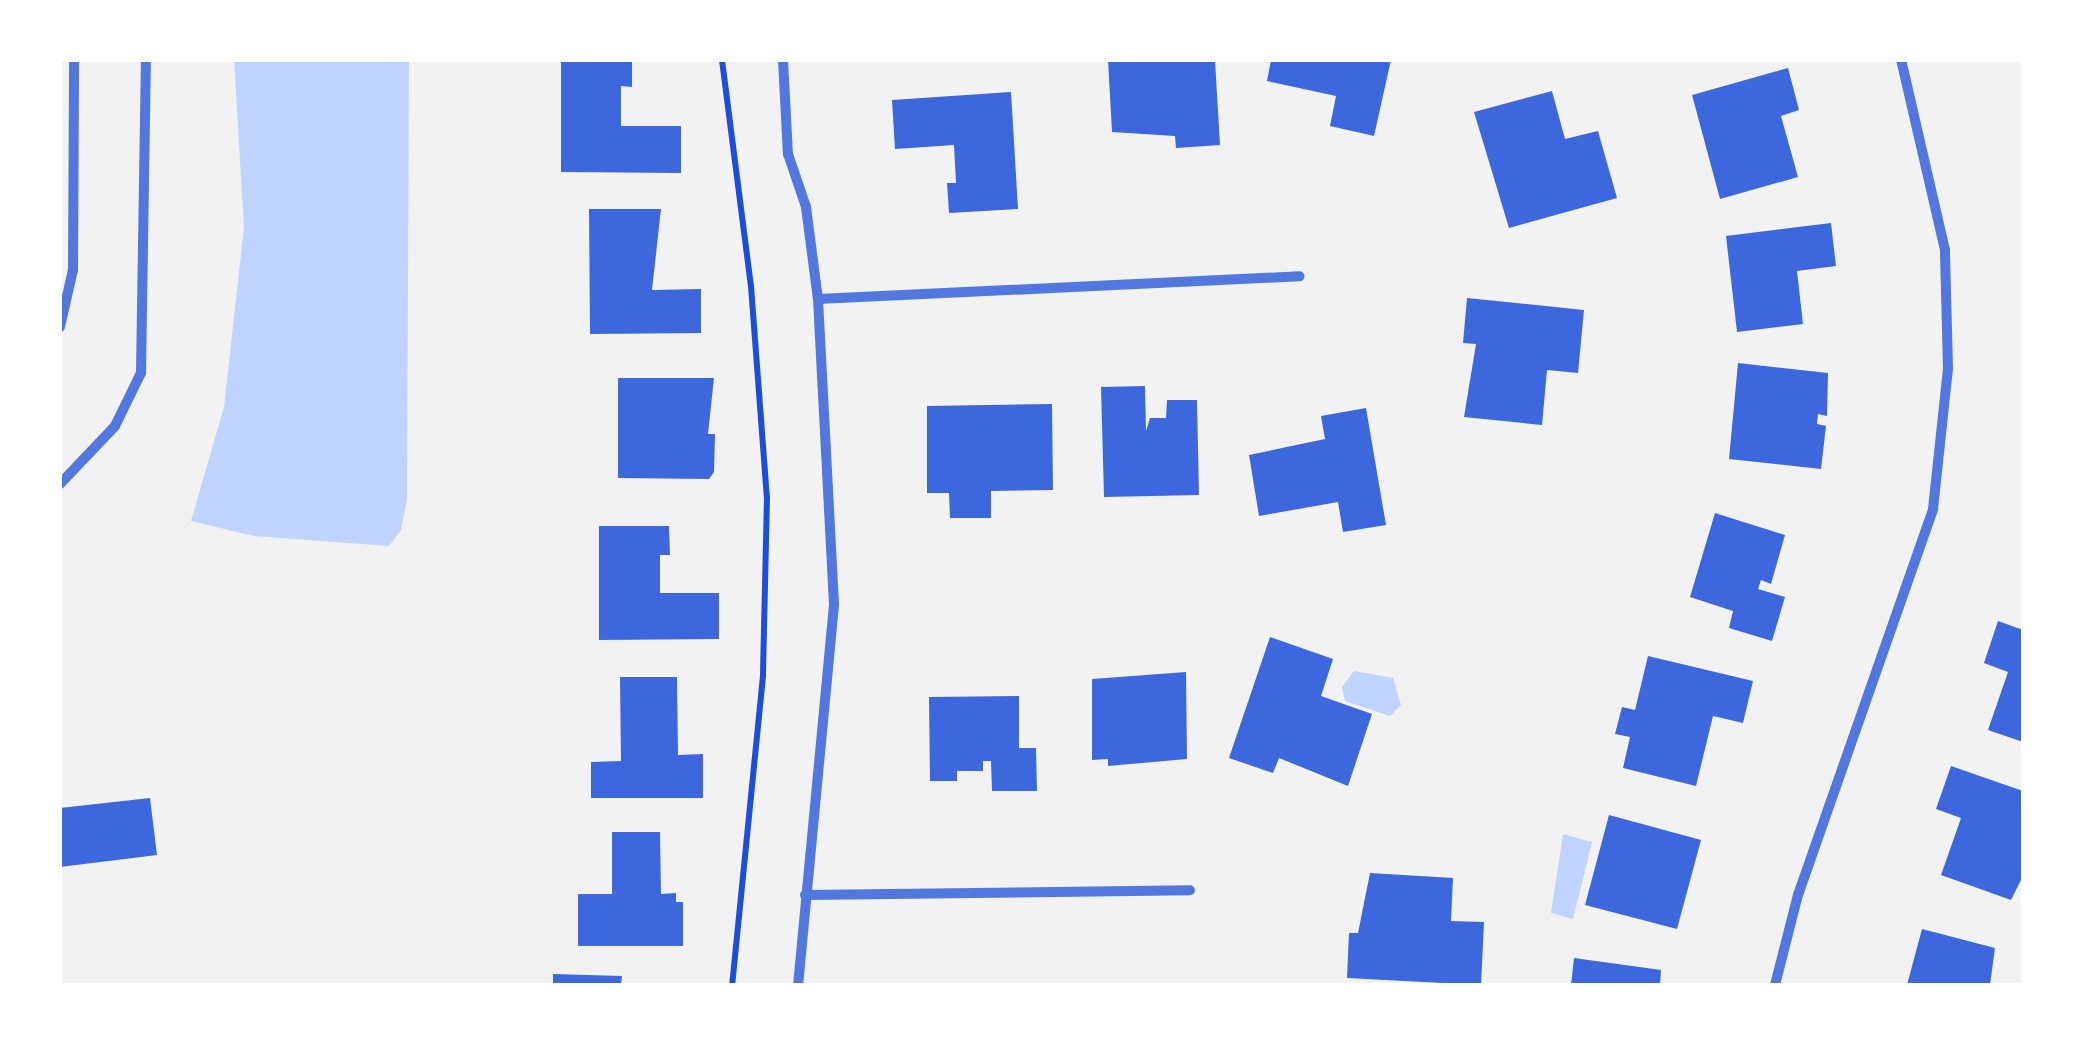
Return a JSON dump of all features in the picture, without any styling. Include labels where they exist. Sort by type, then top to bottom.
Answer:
[{"type":"street","points":[[60,326],[72,270],[74,60]]},
{"type":"street","points":[[60,484],[115,426],[141,372],[146,60]]},
{"type":"street","points":[[783,60],[788,154],[806,208],[818,299],[834,605],[798,985]]},
{"type":"street","points":[[1774,985],[1798,894],[1933,509],[1948,368],[1945,250],[1901,60]]},
{"type":"street","points":[[818,299],[1299,276]]},
{"type":"street","points":[[805,895],[1190,890]]},
{"type":"path","points":[[722,60],[750,286],[766,498],[764,676],[732,985]]},
{"type":"water","points":[[234,60],[409,60],[407,500],[401,530],[389,546],[254,536],[191,521],[224,407],[244,227]]},
{"type":"water","points":[[1354,671],[1393,678],[1401,705],[1390,716],[1345,701],[1342,687]]},
{"type":"water","points":[[1563,834],[1592,842],[1573,919],[1551,913]]},
{"type":"building","points":[[561,60],[632,60],[632,87],[621,86],[621,126],[681,126],[681,173],[561,172]]},
{"type":"building","points":[[1108,60],[1215,60],[1220,145],[1176,148],[1175,136],[1112,132]]},
{"type":"building","points":[[1271,60],[1391,60],[1374,136],[1330,126],[1336,96],[1267,81]]},
{"type":"building","points":[[1788,68],[1799,110],[1781,116],[1798,177],[1720,199],[1692,95]]},
{"type":"building","points":[[1552,91],[1565,139],[1598,131],[1617,198],[1509,228],[1474,112]]},
{"type":"building","points":[[1011,92],[1018,209],[949,213],[947,183],[956,183],[954,145],[895,149],[892,100]]},
{"type":"building","points":[[589,209],[661,209],[652,290],[701,289],[701,333],[590,334]]},
{"type":"building","points":[[1831,223],[1836,266],[1797,271],[1803,324],[1737,332],[1726,236]]},
{"type":"building","points":[[1467,298],[1584,310],[1578,373],[1547,370],[1542,425],[1464,417],[1476,344],[1463,343]]},
{"type":"building","points":[[1738,363],[1828,373],[1827,416],[1818,414],[1817,424],[1826,426],[1821,469],[1729,459]]},
{"type":"building","points":[[618,378],[714,378],[708,434],[715,434],[714,472],[709,479],[618,478]]},
{"type":"building","points":[[1145,386],[1146,431],[1150,418],[1166,418],[1167,400],[1197,400],[1199,495],[1104,497],[1101,387]]},
{"type":"building","points":[[1052,404],[1053,490],[991,491],[991,518],[950,518],[949,493],[927,493],[927,406]]},
{"type":"building","points":[[1366,408],[1386,525],[1343,532],[1338,502],[1259,516],[1249,455],[1325,439],[1321,416]]},
{"type":"building","points":[[1715,513],[1785,535],[1771,584],[1761,580],[1758,589],[1785,597],[1772,641],[1729,628],[1733,611],[1690,597]]},
{"type":"building","points":[[599,526],[669,526],[670,555],[660,555],[660,593],[719,593],[719,639],[599,640]]},
{"type":"building","points":[[1998,621],[2023,630],[2023,742],[1988,730],[2008,672],[1984,663]]},
{"type":"building","points":[[1270,637],[1333,659],[1321,696],[1372,714],[1348,786],[1279,758],[1273,773],[1229,758]]},
{"type":"building","points":[[1648,656],[1753,681],[1743,723],[1713,716],[1696,786],[1623,768],[1630,737],[1615,734],[1622,707],[1635,710]]},
{"type":"building","points":[[1186,672],[1187,759],[1108,766],[1108,759],[1092,760],[1092,679]]},
{"type":"building","points":[[620,677],[677,677],[678,755],[703,754],[703,798],[591,798],[591,762],[621,761]]},
{"type":"building","points":[[1019,696],[1019,748],[1036,748],[1037,791],[992,791],[991,761],[983,761],[983,771],[957,771],[957,781],[930,781],[929,697]]},
{"type":"building","points":[[1951,766],[2023,791],[2023,876],[2011,900],[1941,875],[1961,818],[1936,809]]},
{"type":"building","points":[[150,798],[157,855],[60,867],[60,808]]},
{"type":"building","points":[[1609,815],[1701,840],[1677,929],[1585,905]]},
{"type":"building","points":[[612,832],[660,832],[661,894],[676,893],[676,902],[683,902],[683,946],[578,946],[578,894],[612,894]]},
{"type":"building","points":[[1370,873],[1453,878],[1451,921],[1484,922],[1481,985],[1347,978],[1349,933],[1358,933]]},
{"type":"building","points":[[1922,929],[1995,948],[1990,985],[1907,985]]},
{"type":"building","points":[[1574,958],[1661,970],[1660,985],[1571,985]]},
{"type":"building","points":[[553,974],[622,976],[621,985],[553,985]]}]
